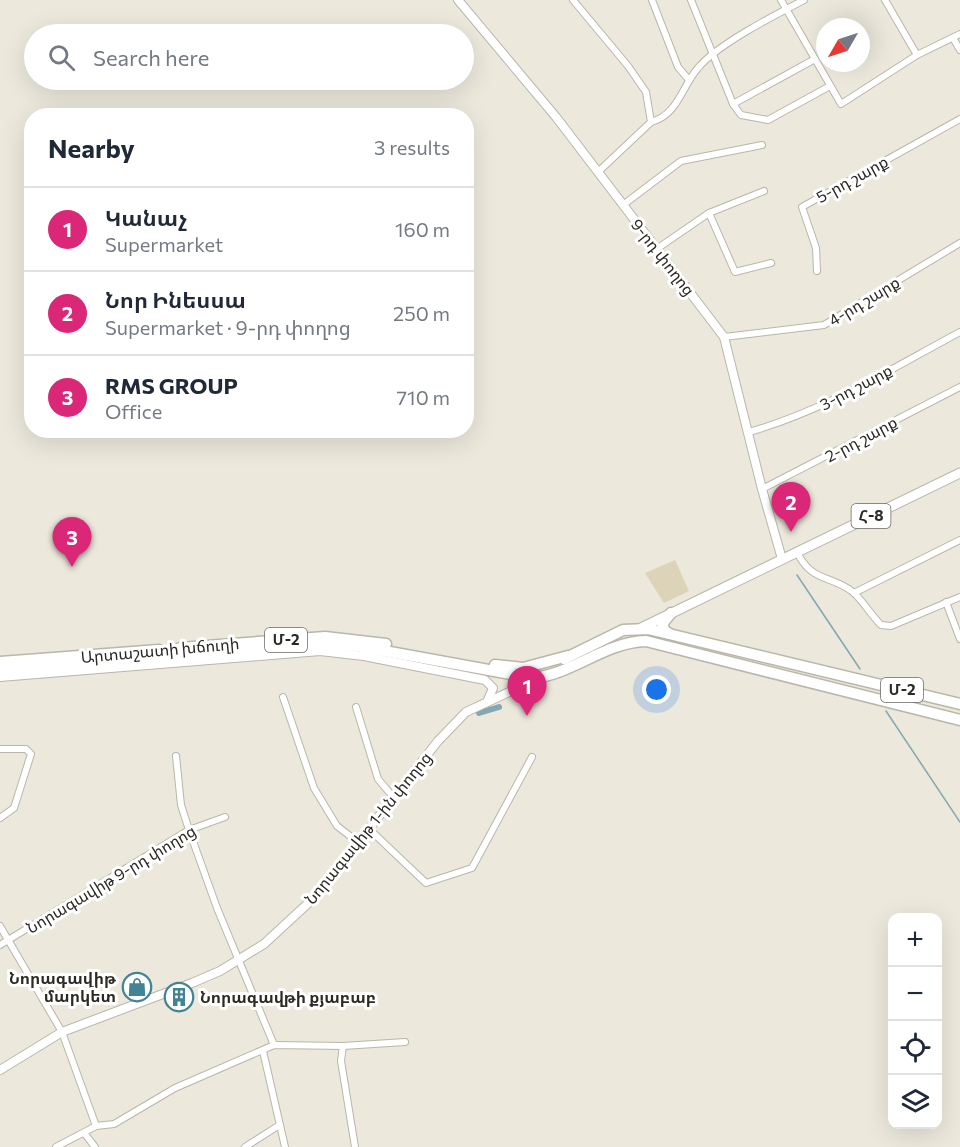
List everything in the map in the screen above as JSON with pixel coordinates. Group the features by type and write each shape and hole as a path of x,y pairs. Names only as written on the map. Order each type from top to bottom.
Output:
{"highway":[{"path":"671,613 663,620 662,626 665,632 674,635"},
{"name":"Մ-2","path":"593,655 641,628"},
{"name":"Մ-2","path":"541,677 548,669 568,656 623,630 641,628 960,704"},
{"name":"Արտաշատի խճուղի","path":"0,662 325,637 364,639 512,668 533,666 568,656"},
{"name":"Մ-2","path":"541,677 593,655 632,643 654,642 960,720"},
{"name":"Արտաշատի խճուղի","path":"0,669 322,645 357,646 519,677 541,677"}],"main road":[{"name":"Հ-8","path":"641,628 960,473"}],"street":[{"name":"9-րդ փողոց","path":"458,0 598,172 724,337 782,559"},
{"path":"573,0 628,66 646,92 651,122"},
{"path":"652,0 678,67 689,80"},
{"path":"691,0 733,104 741,115 768,120 830,86"},
{"path":"781,0 841,104 917,55 960,33"},
{"path":"598,172 651,122 666,115 681,98 689,80 712,55 804,0"},
{"path":"885,0 917,55"},
{"path":"953,38 960,50"},
{"path":"733,104 815,59"},
{"name":"5-րդ շարք","path":"817,271 816,248 802,207 960,119"},
{"path":"623,206 681,161 762,145"},
{"path":"658,249 709,213 764,191"},
{"path":"709,213 735,272 771,263"},
{"name":"4-րդ շարք","path":"724,337 824,325 960,243"},
{"name":"3-րդ շարք","path":"749,432 786,422 815,409 960,333"},
{"name":"2-րդ շարք","path":"762,489 960,387"},
{"path":"854,593 960,540"},
{"path":"797,552 812,573 854,593 881,625 891,626 960,597"},
{"path":"946,602 960,639"},
{"name":"Արտաշատի խճուղի","path":"0,677 320,651 364,656 485,680 493,688 486,702"},
{"name":"Նորագավիթ 1-ին փողոց","path":"0,1070 38,1044 62,1032 192,983 240,960 264,944 296,916 359,843 438,741 466,712 541,677"},
{"path":"283,697 314,788 337,826 359,843"},
{"path":"356,707 378,779 394,798"},
{"path":"0,749 26,749 31,754 14,808 0,818"},
{"path":"176,756 181,805 189,830 217,908 274,1044"},
{"path":"369,829 426,883 472,868 532,757"},
{"name":"Նորագավիթ 9-րդ փողոց","path":"0,945 189,830 225,817"},
{"path":"0,926 62,1032 96,1126"},
{"path":"56,1147 85,1134 96,1126 114,1124 175,1088 263,1051 274,1044 343,1046 405,1042"},
{"path":"343,1046 341,1061 355,1147"},
{"path":"263,1051 278,1126 285,1147"},
{"path":"245,1147 278,1126"},
{"path":"85,1134 95,1147"}],"shaded area":[{"path":"675,560 689,591 664,603 645,573"}],"waterway":[{"path":"797,575 860,669"},
{"path":"479,713 499,707"},
{"path":"886,711 960,822"}],"place":[{"name":"Նոր Ինեսսա","path":"791,532"},
{"name":"RMS GROUP","path":"72,567"},
{"name":"Կանաչ","path":"527,716"},
{"name":"Նորագավիթ մարկետ","path":"137,987"},
{"name":"Նորագավթի քյաբաբ","path":"179,997"}]}
